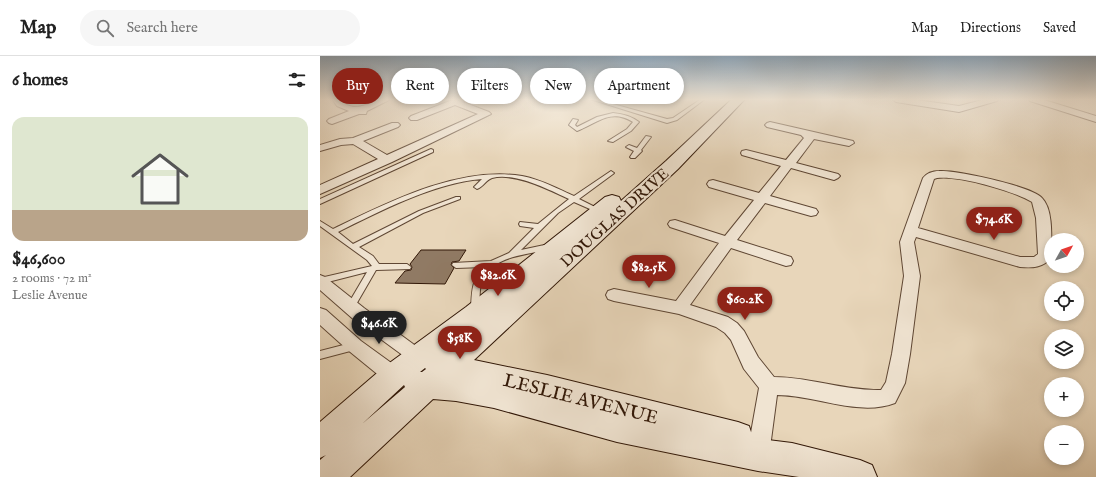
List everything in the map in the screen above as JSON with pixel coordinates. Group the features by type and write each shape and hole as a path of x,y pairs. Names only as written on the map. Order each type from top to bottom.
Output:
{"street":[{"path":"332,121 338,119"},
{"path":"320,190 476,119"},
{"name":"DOUGLAS DRIVE","path":"326,477 437,377 477,325 560,245 607,215 712,119"},
{"name":"DOUGLAS DRIVE","path":"320,442 394,376 418,357 477,325 607,215 677,160 718,119"},
{"path":"320,148 340,142 355,141 395,125"},
{"path":"770,125 850,143"},
{"path":"680,308 686,297 728,241 808,139 809,136 807,134"},
{"path":"355,141 388,160"},
{"path":"746,153 834,176"},
{"path":"769,386 799,387 866,399 881,400 888,397 895,383 901,354 912,276 906,245 929,178 936,174 951,174 1015,190 1035,198 1041,206 1045,254 1038,262 1020,262 912,231"},
{"path":"713,184 811,212"},
{"path":"675,224 786,261"},
{"name":"LESLIE AVENUE","path":"320,281 418,357 437,377 463,389 494,394 605,424 758,449"},
{"path":"614,295 680,308 715,319 731,328 738,336 752,363 769,386 758,449"},
{"name":"LESLIE AVENUE","path":"322,321 394,376 437,377 487,375 547,388 792,459 860,477"},
{"path":"477,325 479,355 487,375"}],"lane":[{"path":"575,120 572,124 577,129 598,119"},
{"path":"611,141 629,130 636,122 629,119"},
{"path":"658,119 666,121 674,119"},
{"path":"632,157 639,151 648,136"},
{"path":"629,147 639,151"},
{"path":"320,202 431,152"},
{"path":"512,254 518,246 556,212 611,173"},
{"path":"333,232 424,190 457,181 504,176 522,178 538,183 607,215"},
{"path":"477,188 488,177"},
{"path":"353,247 421,212 458,198"},
{"path":"320,223 370,258 375,268"},
{"path":"523,224 540,227"},
{"path":"477,325 476,285 483,273 493,264 512,254 560,245"},
{"path":"456,265 493,264"},
{"path":"351,306 375,268"},
{"path":"320,281 375,268 407,268"},
{"path":"320,355 355,346"}],"building":[{"path":"421,250 466,250 459,261 452,262 451,265 454,268 445,284 395,283 405,271 411,270 412,267 410,264"}]}
